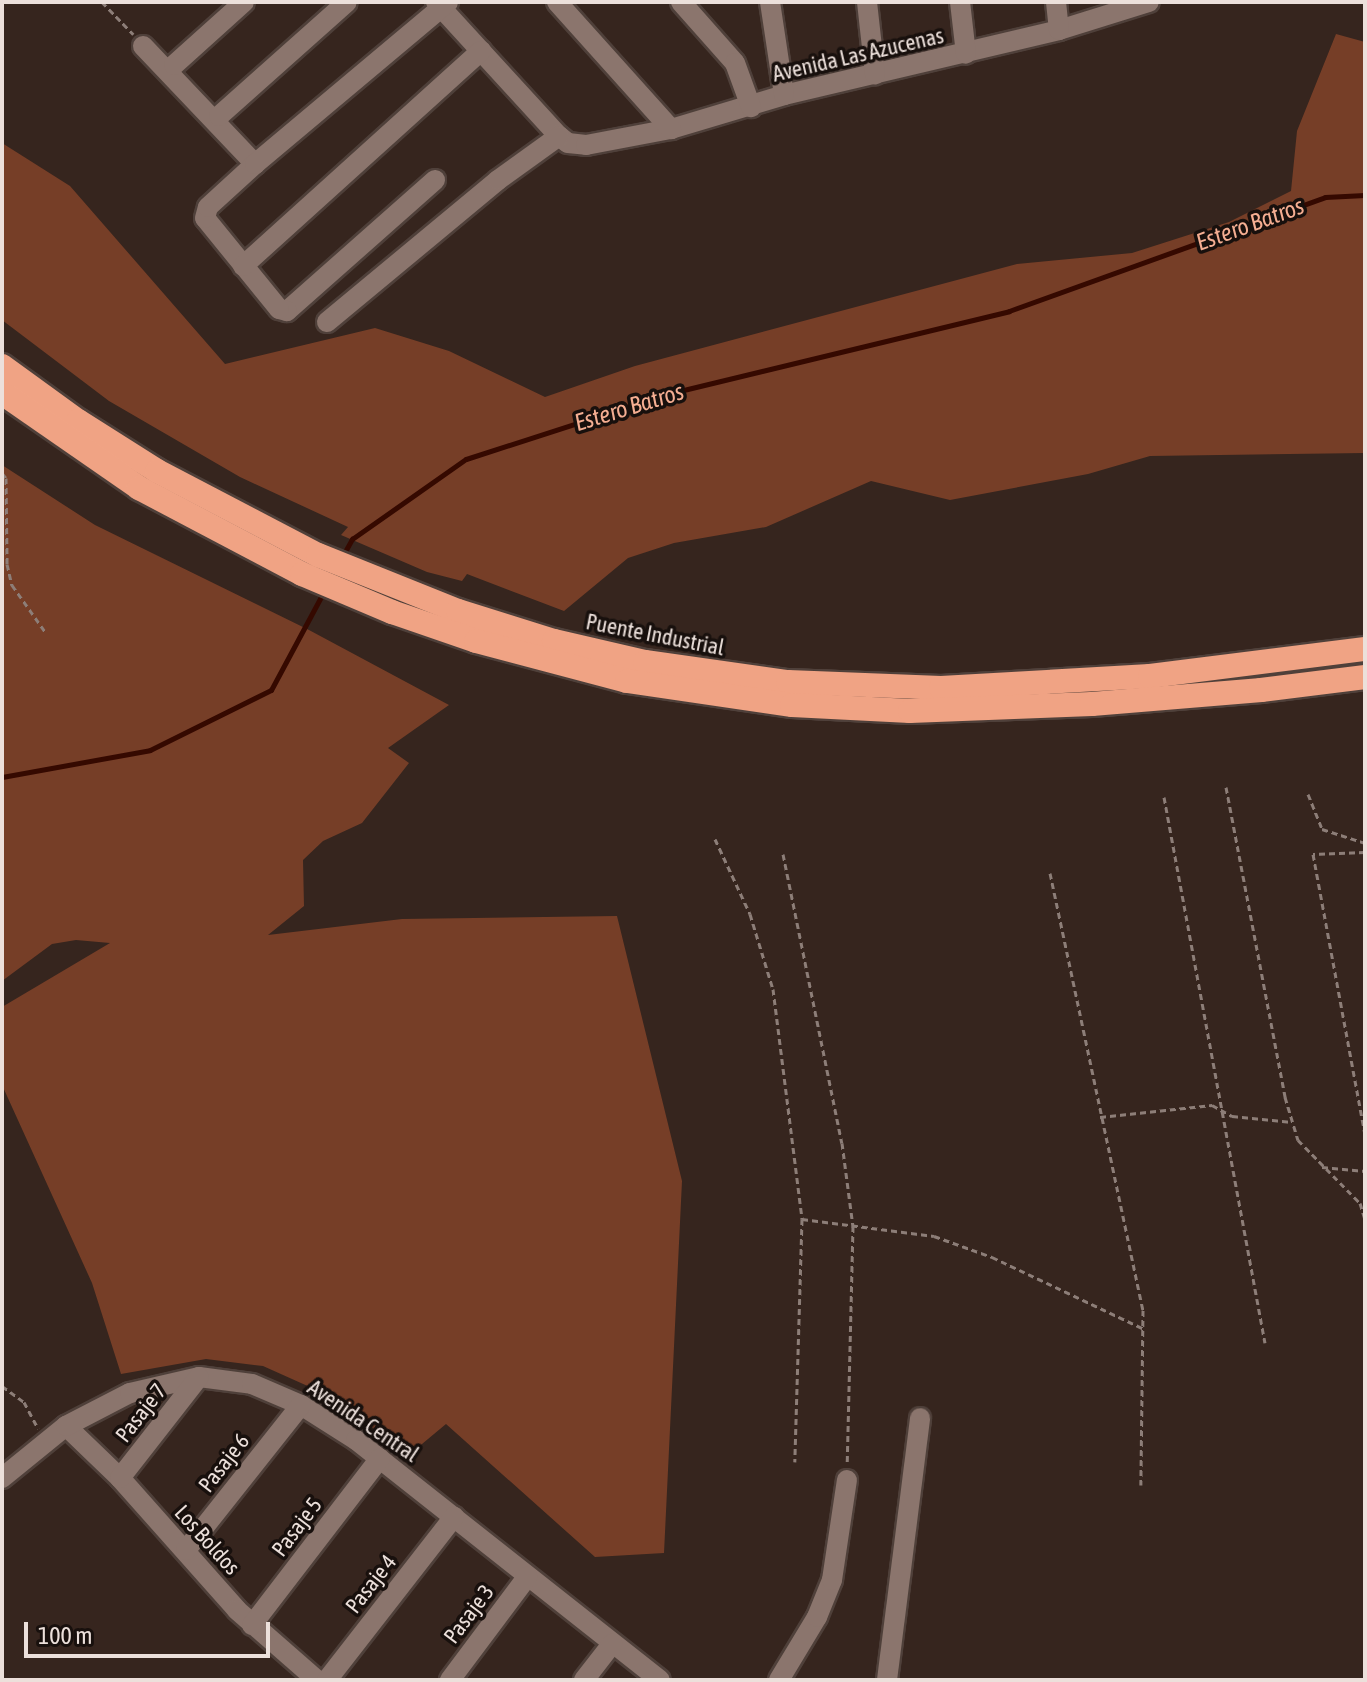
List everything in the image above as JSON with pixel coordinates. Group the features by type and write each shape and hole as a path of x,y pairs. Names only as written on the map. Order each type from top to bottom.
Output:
{"highway":[{"name":"Puente Industrial","path":"2,366 78,421 157,471 273,533 364,576 458,611 554,641 645,662 732,687 850,709 1031,708 1261,690 1365,677"},
{"name":"Puente Industrial","path":"2,393 139,488 252,550 351,596 434,627 534,658 627,681 732,687 1013,686 1150,676 1365,649"}],"street":[{"path":"174,65 244,2"},
{"path":"219,116 347,2"},
{"path":"557,2 671,129"},
{"path":"681,2 735,63 751,107"},
{"path":"770,2 784,95"},
{"path":"867,2 875,75"},
{"path":"960,2 966,54"},
{"path":"1056,2 1059,30"},
{"name":"Avenida Las Azucenas","path":"568,140 671,129 784,95 1059,30 1149,2"},
{"path":"327,322 498,180 568,140 481,51 442,4 255,164 205,213 206,222 279,309 290,310 435,180"},
{"path":"143,46 255,164"},
{"path":"243,266 481,51"},
{"name":"Avenida Central","path":"2,1478 66,1426 130,1393 199,1377 252,1384 301,1405 380,1458 660,1680"},
{"name":"Pasaje 7","path":"120,1478 199,1377"},
{"name":"Pasaje 6","path":"186,1550 301,1405"},
{"path":"887,1680 920,1418"},
{"name":"Los Boldos","path":"66,1426 120,1478 252,1625 317,1680"},
{"name":"Pasaje 5","path":"252,1625 380,1458"},
{"path":"779,1680 792,1652 817,1617 832,1580 847,1480"},
{"name":"Pasaje 4","path":"327,1680 454,1517"},
{"name":"Pasaje 3","path":"450,1680 527,1577"},
{"path":"584,1680 612,1644"}],"path":[{"path":"102,2 143,46"},
{"path":"2,473 6,478 7,564 12,585 46,633"},
{"path":"1226,787 1292,1122 1298,1140 1360,1203 1365,1219"},
{"path":"1308,794 1322,829 1365,843"},
{"path":"1164,797 1265,1343"},
{"path":"715,839 750,914 773,989 802,1219 795,1462"},
{"path":"1365,852 1313,854 1365,1134"},
{"path":"783,854 839,1128 853,1226 847,1480"},
{"path":"1050,873 1143,1310 1141,1485"},
{"path":"1100,1117 1212,1105 1232,1116 1292,1122"},
{"path":"1322,1167 1365,1171"},
{"path":"802,1219 934,1236 992,1257 1144,1329"},
{"path":"2,1386 24,1402 45,1442"}],"shaded area":[{"path":"1336,34 1365,42 1365,453 1150,456 1088,474 950,500 871,481 766,527 674,543 628,558 564,611 467,574 462,581 427,572 341,535 348,527 240,477 109,401 2,320 2,143 70,186 225,364 375,328 449,351 545,397 635,366 1017,264 1132,253 1229,222 1291,191 1297,131"},
{"path":"2,465 95,525 309,630 449,705 388,748 409,763 362,823 323,841 303,860 304,906 268,935 402,919 617,916 682,1181 664,1553 595,1557 446,1424 410,1454 321,1392 263,1366 206,1359 121,1374 92,1283 2,1085 2,1007 110,943 76,940 52,944 2,981"}],"waterway":[{"name":"Estero Batros","path":"342,557 352,539 466,459 667,394 1009,311 1325,197 1365,195"},
{"name":"Estero Batros","path":"2,777 150,750 271,690 324,591"}]}
